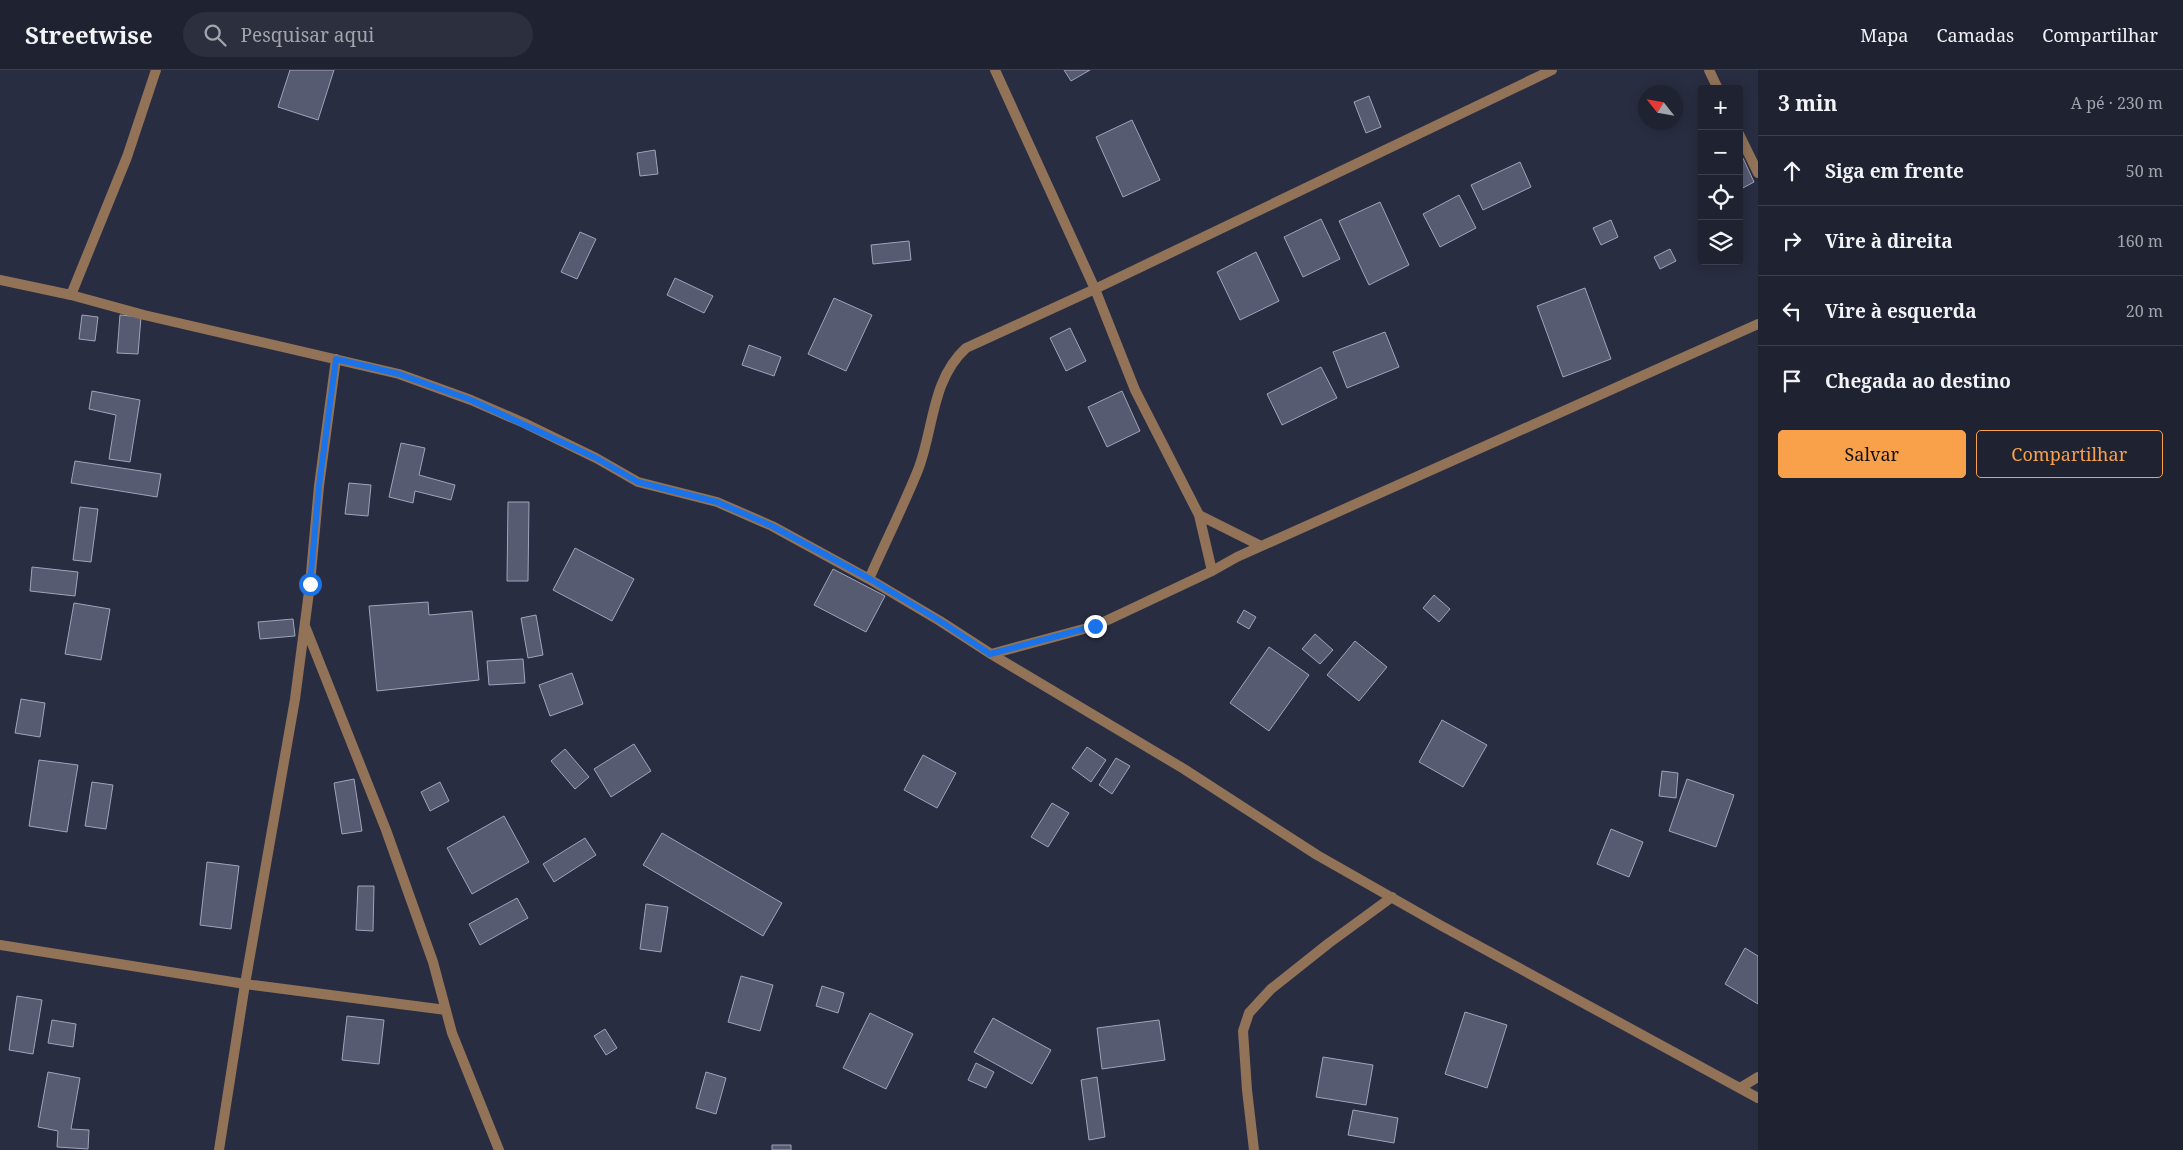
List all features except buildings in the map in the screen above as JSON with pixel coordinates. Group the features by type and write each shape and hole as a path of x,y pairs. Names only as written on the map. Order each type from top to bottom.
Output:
{"street":[{"path":"71,295 127,157 156,70"},
{"path":"995,70 1095,289 1136,390 1199,515 1212,571"},
{"path":"870,579 919,468 942,380 956,358 966,348 1095,289 1552,70"},
{"path":"1708,70 1716,85"},
{"path":"1743,142 1758,173"},
{"path":"0,280 71,295 144,315 399,374 471,400 596,458 638,482 717,502 772,526 870,579 940,621 990,654 1184,769 1317,855 1758,1098"},
{"path":"990,654 1095,626 1261,546 1758,324"},
{"path":"219,1150 245,984 295,699 319,486 336,359"},
{"path":"1199,515 1261,546"},
{"path":"304,625 386,830 433,962 452,1033 499,1150"},
{"path":"1254,1150 1247,1090 1244,1031 1249,1013 1272,989 1329,943 1392,898"},
{"path":"0,945 245,984 446,1010"},
{"path":"1740,1088 1758,1077"}],"route":[{"path":"310,584 319,486 336,359 399,374 471,400 596,458 638,482 717,502 772,526 870,579 990,654 1095,626"}]}
